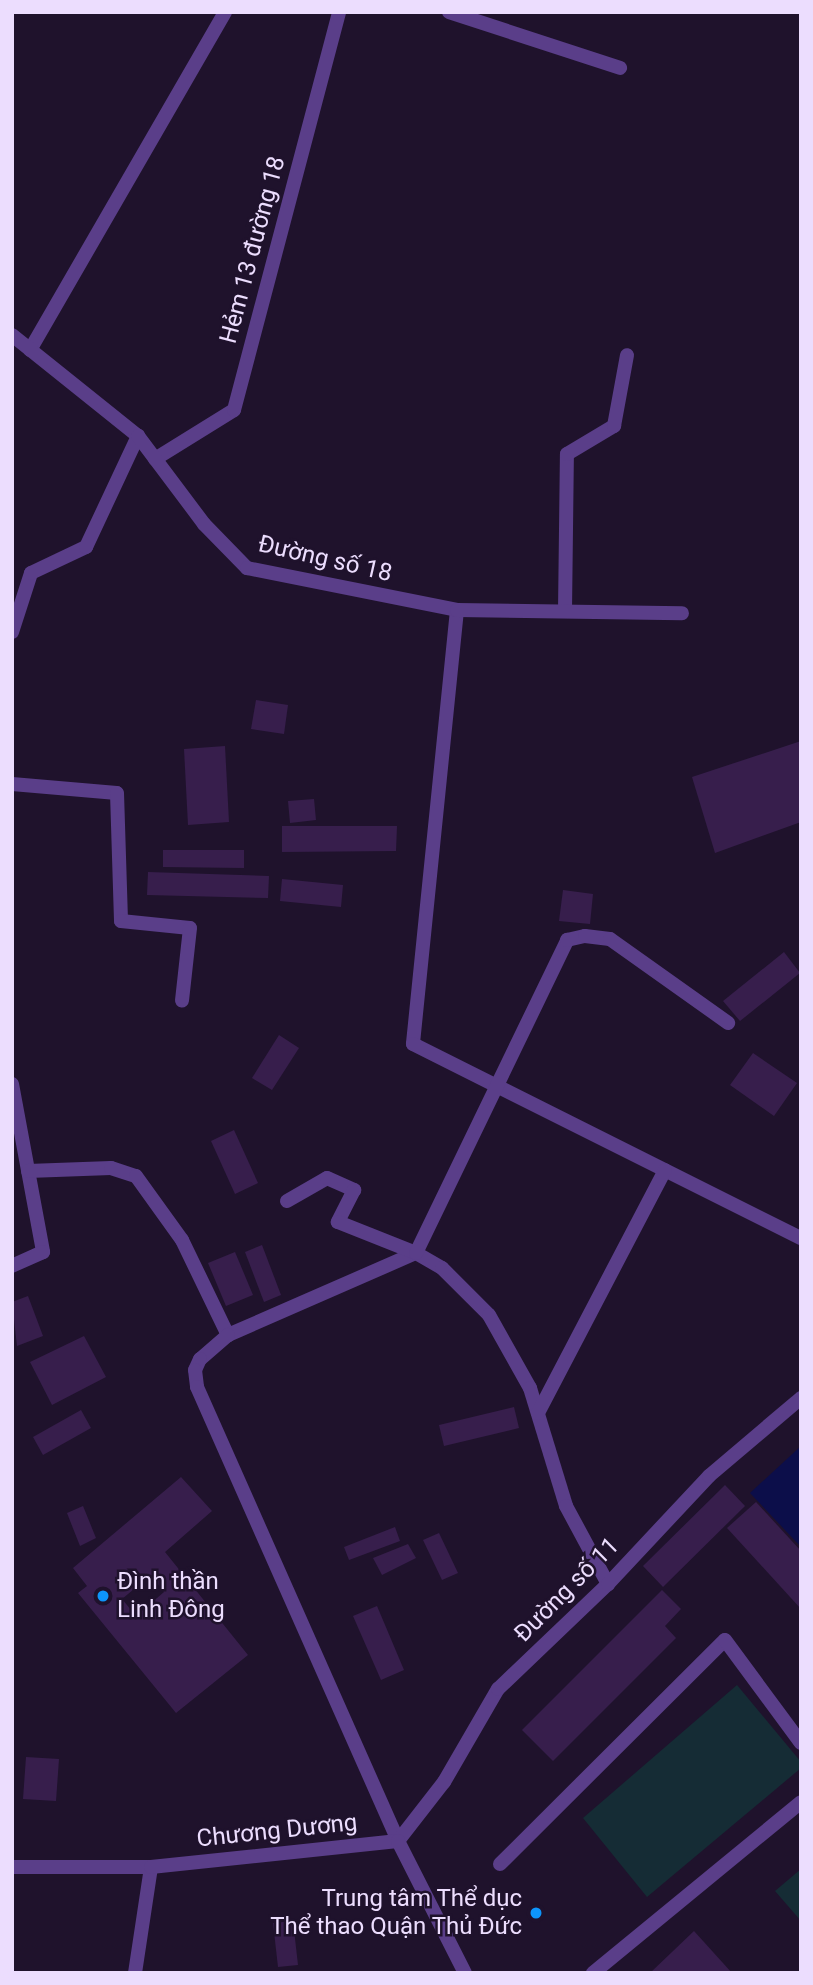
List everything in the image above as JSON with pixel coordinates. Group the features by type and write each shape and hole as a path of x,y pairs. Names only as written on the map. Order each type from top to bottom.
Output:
{"street":[{"path":"30,350 225,12"},
{"name":"Hẻm 13 đường 18","path":"155,459 234,410 339,12"},
{"path":"449,12 620,68"},
{"name":"Đường số 18","path":"12,335 138,436 204,524 247,568 457,610 682,613"},
{"path":"565,611 567,454 614,426 627,355"},
{"path":"12,632 31,573 86,547 138,436"},
{"path":"457,610 413,1044 494,1087 801,1238"},
{"path":"12,784 117,793 121,921 190,928 182,1001"},
{"path":"465,1973 398,1841 197,1387 195,1370 200,1359 228,1335 416,1253 567,940 585,936 610,939 728,1023"},
{"path":"12,1084 43,1252 12,1265"},
{"path":"28,1171 111,1168 136,1176 182,1240 228,1335"},
{"path":"538,1413 665,1170"},
{"path":"286,1200 327,1178 354,1190 338,1222 416,1253 442,1268 489,1315 530,1388 566,1506 608,1584"},
{"name":"Đường số 11","path":"398,1841 444,1782 498,1689 608,1584 709,1476 801,1398"},
{"path":"500,1864 725,1640 801,1743"},
{"path":"593,1973 801,1802"},
{"name":"Chương Dương","path":"12,1867 150,1867 398,1841"},
{"path":"135,1973 150,1867"}],"shaded area":[{"path":"801,1446 801,1547 750,1493"},
{"path":"737,1685 801,1762 801,1768 647,1897 583,1818"},
{"path":"801,1869 801,1921 775,1891"}],"building":[{"path":"256,700 288,705 284,734 251,729"},
{"path":"801,741 801,822 715,853 692,777"},
{"path":"225,746 229,822 188,825 184,749"},
{"path":"314,799 316,820 290,823 288,801"},
{"path":"282,826 397,826 396,851 282,852"},
{"path":"163,850 244,850 244,868 163,867"},
{"path":"148,872 269,876 268,898 147,895"},
{"path":"282,879 343,885 341,907 280,901"},
{"path":"563,890 593,894 590,924 559,921"},
{"path":"784,952 800,973 740,1021 723,1001"},
{"path":"279,1035 299,1048 272,1090 252,1078"},
{"path":"753,1053 797,1083 774,1116 730,1085"},
{"path":"234,1130 258,1183 235,1194 211,1141"},
{"path":"262,1245 281,1295 264,1302 245,1252"},
{"path":"235,1252 253,1295 226,1306 208,1263"},
{"path":"28,1296 43,1336 17,1346 12,1302"},
{"path":"84,1336 106,1377 52,1405 30,1362"},
{"path":"514,1407 519,1428 444,1446 439,1425"},
{"path":"81,1410 91,1428 43,1455 33,1437"},
{"name":"Đình thần Linh Đông","path":"181,1477 212,1511 165,1552 248,1655 176,1713 78,1593 87,1586 73,1568","holes":["151,1575 164,1592 136,1616 122,1599"]},
{"path":"725,1485 745,1506 663,1587 643,1566"},
{"path":"756,1502 801,1551 801,1609 727,1528"},
{"path":"83,1506 96,1538 80,1546 67,1513"},
{"path":"395,1527 400,1541 349,1560 344,1547"},
{"path":"439,1533 458,1573 442,1580 423,1540"},
{"path":"408,1544 416,1558 382,1575 373,1558"},
{"path":"662,1590 681,1609 665,1626 676,1638 553,1761 522,1730"},
{"path":"377,1606 404,1670 381,1680 353,1616"},
{"path":"26,1757 59,1759 56,1801 23,1799"},
{"path":"293,1921 298,1965 278,1967 273,1923"},
{"path":"694,1931 732,1973 650,1973"}],"place":[{"name":"Đình thần Linh Đông","path":"103,1596"},
{"name":"Trung tâm Thể dục Thể thao Quận Thủ Đức","path":"536,1913"}]}
